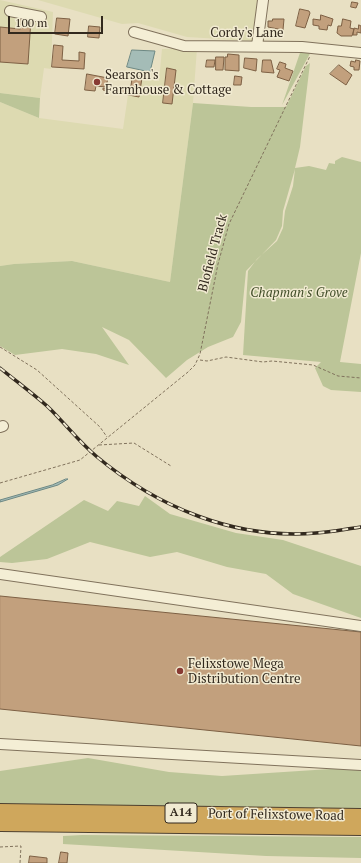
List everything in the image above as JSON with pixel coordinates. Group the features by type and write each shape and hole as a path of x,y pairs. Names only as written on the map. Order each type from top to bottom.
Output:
{"highway":[{"name":"Port of Felixstowe Road","path":"0,811 361,816"},
{"name":"Port of Felixstowe Road","path":"0,824 361,828"}],"street":[{"path":"257,46 265,2"},
{"path":"10,10 41,17"},
{"name":"Cordy's Lane","path":"134,32 184,46 313,48 361,54"},
{"path":"0,574 361,626"},
{"path":"0,744 361,765"}],"path":[{"name":"Blofield Track","path":"0,483 80,460 188,372 198,359 218,264 229,224 283,114 313,48"},
{"path":"0,347 37,370 100,427 107,437"},
{"path":"198,359 208,361 226,357 263,362 272,360 313,365 338,376 361,378"},
{"path":"98,445 134,443 171,466"},
{"path":"0,847 20,846 20,863"}],"shaded area":[{"path":"0,0 53,12 51,69 44,68 40,98 0,93"},
{"path":"38,0 257,0 254,41 187,37 138,23 122,24"},
{"path":"197,48 193,103 170,282 72,261 0,266 0,102 39,118 123,129 128,95 142,78 159,81 162,49"}],"green space":[{"path":"302,47 313,48 282,105"},
{"name":"Chapman's Grove","path":"310,63 300,147 295,168 309,166 326,170 329,163 335,164 335,161 342,157 361,162 361,253 340,362 361,364 361,392 331,390 323,386 315,368 321,362 243,355 248,271 255,262 246,271 241,322 233,337 208,347 187,360 166,378 129,340 102,327 129,365 96,354 62,349 15,355 0,346 0,266 72,261 170,282 193,103 251,107 286,107 306,66","holes":["295,169 293,186 285,211 283,228 277,241 262,255 276,240 282,226 283,211"]},
{"path":"0,93 40,98 39,118 0,102"},
{"path":"145,496 170,514 236,533 283,540 361,566 361,618 293,594 266,574 227,567 177,552 150,557 90,542 47,559 12,563 0,562 0,557 84,500 108,511 117,501 139,506"},
{"path":"88,758 169,772 222,776 361,767 361,810 0,804 0,771"},
{"path":"63,836 361,837 361,858 266,856 63,844"}],"water":[{"path":"132,50 155,51 150,72 127,67"},
{"path":"68,479 58,485 0,502 0,500 52,485"}],"building":[{"path":"352,2 358,3 356,8 351,7"},
{"path":"300,9 309,11 310,13 305,28 296,26"},
{"path":"321,15 333,19 331,26 328,25 327,30 319,29 319,26 313,25 313,19 320,20"},
{"path":"57,18 70,19 68,36 55,34"},
{"path":"20,19 31,19 28,64 0,62 0,27 20,29"},
{"path":"273,19 284,19 283,30 268,27 268,21 272,21"},
{"path":"343,19 351,21 350,28 354,29 352,36 341,36 337,33 338,26 341,26"},
{"path":"359,25 361,26 361,33 357,32 357,35 353,35 354,28 358,29"},
{"path":"89,26 100,27 99,38 88,37"},
{"path":"54,45 63,46 62,60 79,61 79,52 85,53 84,69 52,67"},
{"path":"228,54 239,55 239,71 225,70 225,57 227,57"},
{"path":"216,57 224,57 223,70 216,70"},
{"path":"245,58 257,59 256,71 244,68"},
{"path":"207,60 215,60 214,67 206,67"},
{"path":"263,60 271,60 274,73 262,72"},
{"path":"356,60 360,61 359,70 354,70 354,67 350,66 351,61 355,62"},
{"path":"280,62 286,64 285,68 293,71 289,81 277,77 280,70 277,69"},
{"path":"339,65 352,75 346,85 330,74"},
{"path":"167,68 176,70 172,104 163,103"},
{"name":"Searson's Farmhouse & Cottage","path":"87,74 108,78 106,87 96,86 95,91 85,90"},
{"path":"133,74 142,78 139,97 103,90 103,88 114,90 115,87 130,90"},
{"path":"235,76 242,77 241,85 234,85"},
{"name":"Felixstowe Mega Distribution Centre","path":"0,596 361,632 361,746 0,709"},
{"path":"61,852 68,853 67,863 59,863"},
{"path":"30,856 47,858 47,863 29,863"}],"railway":[{"path":"0,368 47,406 96,456 145,491 171,505 198,516 227,525 256,531 286,534 316,533 361,527"}],"place":[{"name":"Searson's Farmhouse & Cottage","path":"97,82"},
{"name":"Felixstowe Mega Distribution Centre","path":"180,671"}]}
